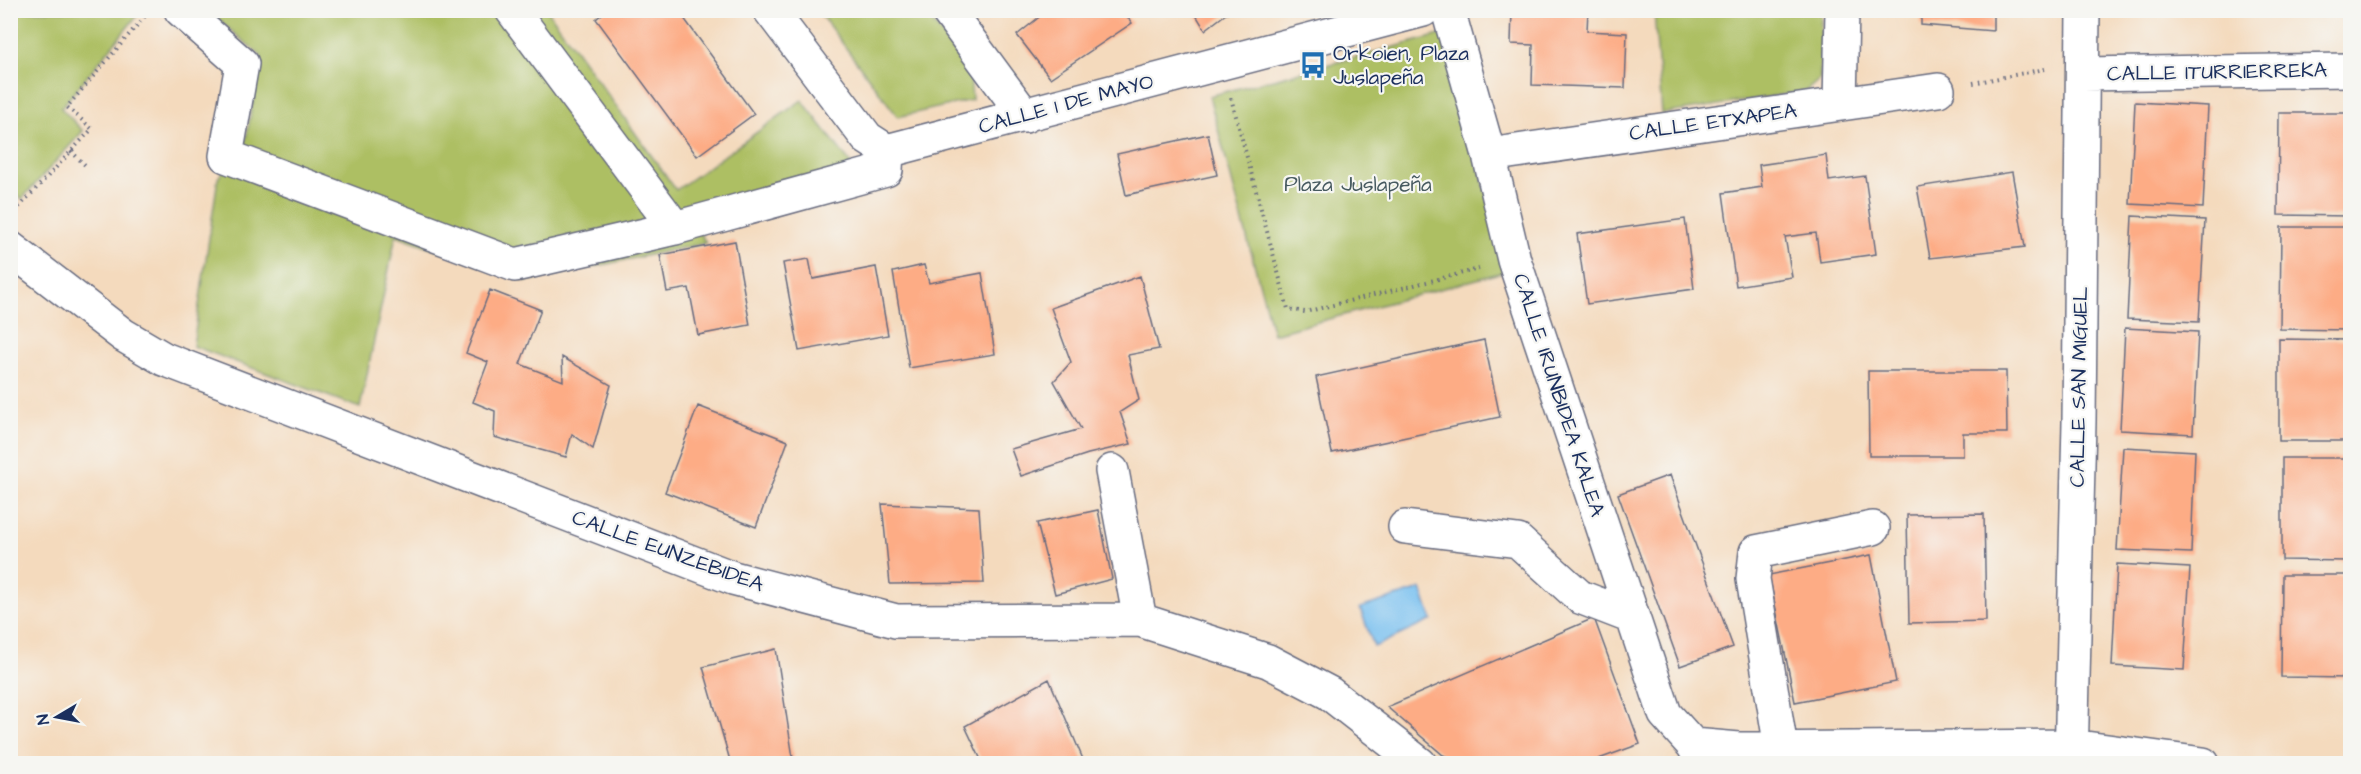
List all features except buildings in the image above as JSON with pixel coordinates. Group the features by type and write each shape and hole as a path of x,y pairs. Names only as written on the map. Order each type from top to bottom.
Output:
{"street":[{"path":"181,10 242,64 226,156 515,265 675,228 886,170 887,151 867,138 770,10"},
{"path":"512,10 675,228"},
{"path":"947,10 1025,116"},
{"name":"CALLE 1 DE MAYO","path":"887,151 1423,10"},
{"name":"CALLE IRUNBIDEA KALEA","path":"1448,10 1489,156 1514,260 1632,617 1665,714 1698,754"},
{"path":"1840,103 1842,10"},
{"name":"CALLE SAN MIGUEL","path":"2071,755 2079,422 2067,71 2083,10"},
{"name":"CALLE ITURRIERREKA","path":"2067,71 2350,70"},
{"name":"CALLE ETXAPEA","path":"1489,156 1938,90"},
{"name":"CALLE EUNZEBIDEA","path":"10,248 123,335 164,359 733,578 896,621 1140,620 1268,661 1329,693 1420,764"},
{"path":"1112,471 1140,620"},
{"path":"1406,527 1518,541 1580,597 1632,617"},
{"path":"1781,748 1753,579 1756,552 1873,528"},
{"path":"1698,754 1739,749 1781,748 2071,755 2203,764"}],"path":[{"path":"10,201 18,208 92,129 67,107 150,10"},
{"path":"1938,90 2067,71"},
{"path":"1229,91 1288,309 1305,312 1514,260"},
{"path":"71,151 88,168"}],"green space":[{"path":"10,11 141,11 61,108 83,131 22,199 11,189"},
{"path":"208,11 548,11 676,190 802,100 861,177 690,216 706,243 526,281 396,235 360,408 193,346 218,178 246,139 261,56"},
{"path":"818,11 924,11 970,70 972,100 898,117"},
{"path":"1654,11 1821,11 1820,79 1806,91 1662,114"},
{"name":"Plaza Juslapeña","path":"1444,34 1507,271 1273,334 1209,96"}],"water":[{"path":"1421,589 1432,620 1374,647 1360,608"}],"place":[{"name":"Orkoien, Plaza Juslapeña","path":"1313,65"}]}
